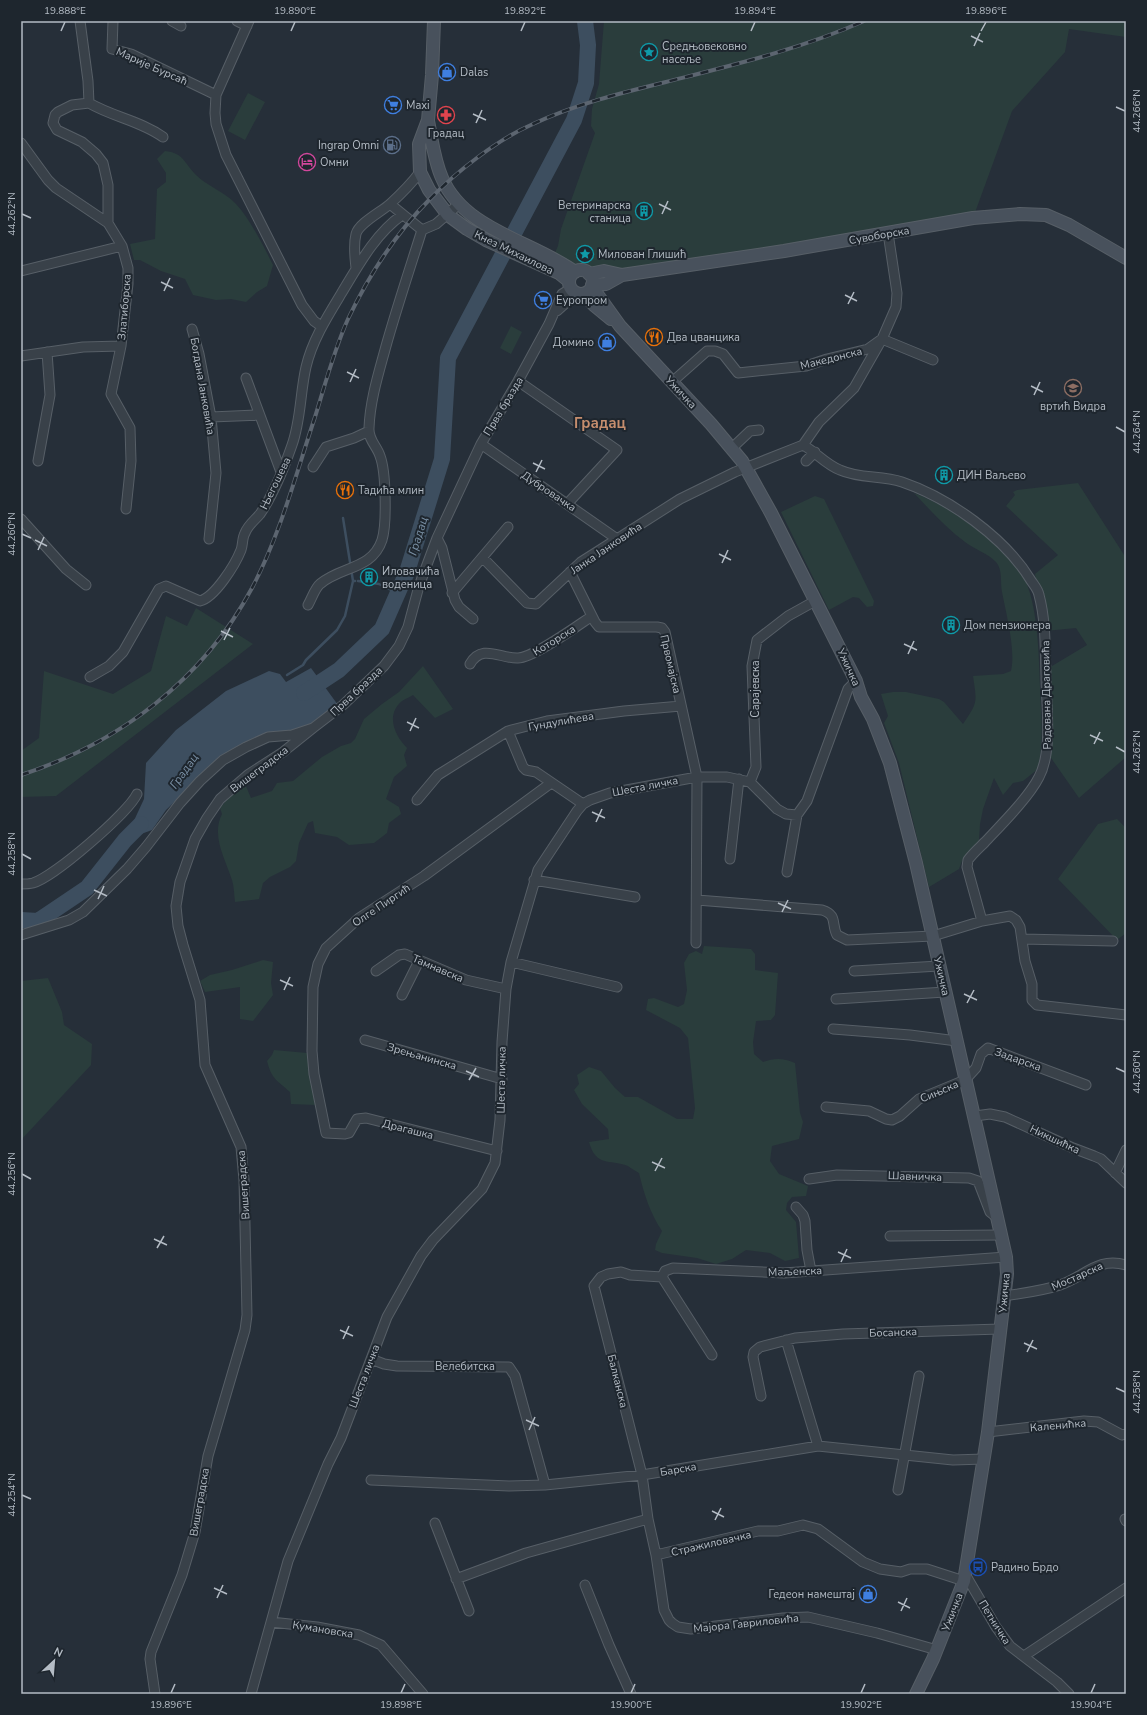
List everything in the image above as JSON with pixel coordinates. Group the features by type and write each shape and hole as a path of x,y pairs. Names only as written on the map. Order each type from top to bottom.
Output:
{"main road":[{"name":"Кнез Михаилова","path":"434,21 432,75 428,120 419,144 420,172 429,190 448,215 466,229 486,240 581,284"},
{"name":"Кнез Михаилова","path":"428,120 435,158 442,179 459,204 469,214 490,227 553,257 581,284"},
{"name":"Сувоборска","path":"581,284 604,271 622,276 784,251 997,215 1046,215 1070,225 1126,258"},
{"name":"Ужичка","path":"581,284 594,305 620,326 732,448 747,468 856,681 861,697 873,719 890,763 933,936 1006,1257 1007,1274 988,1432 964,1577 937,1650 916,1694"}],"street":[{"path":"80,21 88,81 89,103"},
{"name":"Марије Бурсаћ","path":"113,21 112,49 131,54 216,95"},
{"path":"172,21 181,26"},
{"path":"237,21 248,24 216,95 216,124 226,155 302,305 314,321 322,326"},
{"path":"108,223 108,185 106,171 101,160 82,142 57,130 53,123 54,118 58,112 72,105 89,103 109,114 153,129 163,137"},
{"name":"Златиборска","path":"21,143 48,180 56,188 108,223 122,246 128,268 128,284 121,346 111,394 130,428 131,462 126,509"},
{"path":"356,268 354,252 356,234 360,227 390,204 411,184 420,172"},
{"path":"390,204 422,230"},
{"path":"308,605 318,585 369,560 377,551 382,539 385,486 380,455 370,439 369,431 370,412 381,364 422,230 436,224 459,204"},
{"name":"Његошева","path":"90,677 109,666 123,652 159,589 166,586 200,601 206,600 218,587 230,570 241,550 244,532 259,514 281,472 292,445 299,421 306,367 322,326 356,268 391,223 402,215"},
{"path":"802,445 819,422 854,388 882,339 897,301 888,233"},
{"path":"21,271 122,246"},
{"name":"Прва бразда","path":"21,935 69,920 83,912 127,869 180,803 200,781 223,760 268,737 292,735 313,728 344,705 384,666 399,646 408,627 419,586 437,538 480,444 518,381 554,315 562,294 581,284"},
{"name":"Богдана Јанковића","path":"192,329 199,354 210,416 216,473 209,539"},
{"path":"882,339 933,360"},
{"name":"Македонска","path":"672,382 707,351 715,351 723,354 738,373 747,373 806,366 868,349 882,339"},
{"path":"21,356 83,347 121,346"},
{"path":"38,461 50,395 47,352"},
{"path":"246,378 281,472"},
{"path":"518,381 617,450 568,503"},
{"path":"210,416 259,416"},
{"path":"732,448 750,431 759,430"},
{"path":"313,467 326,447 354,438 369,431"},
{"name":"Дубровачка","path":"480,444 568,503 617,539"},
{"name":"Радована Драговића","path":"802,445 815,452 826,463 839,470 859,476 887,478 922,489 964,514 1002,545 1022,566 1039,593 1045,631 1047,756 1039,779 1028,794 968,860 967,867 982,921"},
{"name":"Јанка Јанковића","path":"483,558 527,603 531,605 536,604 581,562 680,499 735,472 802,445"},
{"path":"806,461 815,452"},
{"path":"21,520 66,569 86,585"},
{"path":"452,593 508,527"},
{"path":"437,538 442,548 452,593 459,606 473,618"},
{"name":"Првомајска","path":"570,572 592,616 600,627 662,628 665,632 697,776 696,943"},
{"name":"Сарајевска","path":"750,782 756,767 752,666 757,640 788,616 815,601"},
{"name":"Которска","path":"470,664 473,658 486,653 517,658 528,656 592,616"},
{"path":"787,872 797,815 807,801 848,689 856,681"},
{"name":"Гундулићева","path":"417,800 438,775 508,731 547,721 624,711 681,706"},
{"name":"Вишеградска","path":"156,1694 151,1665 151,1652 182,1574 195,1532 208,1456 245,1330 248,1315 244,1180 241,1147 205,1065 200,1000 178,926 176,906 178,892 195,839 220,799 249,774 283,752 313,728"},
{"path":"508,731 520,764 526,770 536,772 583,804"},
{"name":"Шеста личка","path":"251,1694 288,1561 328,1464 341,1438 387,1317 420,1256 433,1240 482,1189 493,1168 497,1151 500,1120 502,1042 506,989 511,962 534,880 543,860 583,804 590,800 610,793 697,776 727,777 750,782"},
{"path":"730,858 739,779"},
{"name":"Олге Пиргић","path":"326,1132 314,1074 312,1051 313,987 318,964 326,948 359,918 424,876 551,782"},
{"path":"750,782 776,809 786,814 797,815"},
{"path":"21,884 34,883 63,866 110,825 134,800 137,794"},
{"path":"534,880 634,897"},
{"path":"697,900 822,910 833,918 837,935 847,940 933,936 982,921 1010,916 1014,918 1020,927 1025,961 1032,984 1032,1000 1037,1005 1126,1015"},
{"path":"1022,939 1113,941"},
{"name":"Тамнавска","path":"376,971 402,954 405,954 466,980 506,989"},
{"path":"402,995 419,961"},
{"path":"511,962 617,987"},
{"path":"854,971 939,966"},
{"path":"836,999 945,992"},
{"path":"833,1029 910,1035 957,1041"},
{"name":"Зрењанинска","path":"365,1040 502,1079"},
{"name":"Задарска","path":"965,1080 976,1068 981,1054 988,1048 1086,1085"},
{"name":"Сињска","path":"826,1107 869,1111 886,1119 892,1120 900,1116 919,1099 965,1080"},
{"name":"Никшићка","path":"974,1116 990,1114 1005,1117 1024,1125 1073,1148 1101,1159 1126,1183"},
{"name":"Драгашка","path":"326,1132 349,1133 357,1119 366,1118 497,1151"},
{"path":"1115,1173 1126,1150"},
{"name":"Шавничка","path":"809,1179 837,1174 969,1178 978,1181 990,1212 997,1216"},
{"path":"796,1208 803,1215 805,1221 807,1250 811,1271"},
{"path":"890,1236 1001,1235"},
{"name":"Маљенска","path":"662,1277 665,1271 673,1268 784,1273 1006,1257"},
{"name":"Мостарска","path":"1005,1296 1049,1288 1062,1284 1103,1263 1116,1262 1126,1265"},
{"name":"Балканска","path":"648,1519 642,1475 594,1286 601,1277 608,1274 621,1272 630,1275 662,1277"},
{"path":"662,1277 712,1355"},
{"name":"Босанска","path":"761,1396 753,1357 754,1352 760,1347 786,1340 843,1334 1000,1329"},
{"path":"786,1340 818,1446"},
{"name":"Велебитска","path":"370,1359 384,1364 397,1366 509,1367 515,1376 546,1485"},
{"path":"898,1490 906,1455 919,1376"},
{"name":"Каленићка","path":"988,1432 1084,1420 1098,1422 1122,1435 1126,1434"},
{"name":"Барска","path":"371,1480 509,1486 546,1485 642,1475 818,1446 953,1460 984,1459"},
{"path":"456,1578 526,1553 648,1519"},
{"name":"Стражиловачка","path":"648,1519 656,1555 758,1531 778,1531 802,1525 818,1529 863,1562 880,1569 901,1572 910,1569 927,1569 964,1577"},
{"path":"435,1523 469,1611"},
{"name":"Мајора Гавриловића","path":"656,1555 664,1610 668,1620 678,1627 691,1629 783,1618 808,1618 877,1633 937,1650"},
{"name":"Петничка","path":"964,1577 1010,1646 1057,1682 1069,1694"},
{"path":"585,1585 609,1645 632,1694"},
{"path":"1024,1656 1126,1588"},
{"name":"Кумановска","path":"271,1622 317,1627 359,1635 381,1645 423,1694"}],"green space":[{"path":"604,21 1126,21 1126,37 1069,29 1065,52 1012,111 973,218 696,264 586,272 578,271 553,257 558,246 561,229 595,133 591,126 592,109 599,84"},
{"path":"248,93 265,102 245,140 228,131"},
{"path":"165,151 180,156 200,179 232,200 246,217 261,242 273,265 267,286 257,292 246,302 231,299 216,300 193,295 185,279 161,271 140,260 134,260 130,244 155,239 157,189 166,182 166,173 157,159"},
{"path":"511,326 522,332 511,354 500,348"},
{"path":"1078,483 1126,558 1126,757 1079,798 1049,755 1047,669 1087,645 1076,628 1045,631 1035,574 1058,555 1006,506 1015,495 1013,492 1017,490"},
{"path":"914,493 936,503 975,528 1008,557 1023,576 1030,593 1035,620 1038,648 1042,739 1038,769 1023,781 1013,783 1003,795 994,778 983,809 979,840 962,861 959,869 929,887 899,763 884,723 888,716 881,694 906,692 939,699 944,702 963,724 975,702 976,697 973,676 1003,674 1011,671 1012,653 1010,632 1002,592 1000,569 998,565 989,556 969,545 951,531"},
{"path":"815,496 824,499 874,601 873,606 867,607 859,598 853,597 829,610 781,512"},
{"path":"196,608 253,644 56,796 21,797 21,751 39,738 44,671 113,694 151,671 166,616 187,626"},
{"path":"423,666 453,709 435,718 413,695 402,701 397,707 393,719 394,725 399,738 407,748 404,755 407,766 394,777 386,799 399,807 401,814 389,823 387,833 374,843 349,845 337,837 315,833 313,821 308,823 299,843 296,861 290,867 270,877 263,883 259,899 235,902 233,882 218,839 219,822 222,814 220,808 229,797 245,784 251,798 272,791 277,783 293,781 322,757 341,746 351,743 355,739 364,719 399,692"},
{"path":"1117,819 1126,828 1126,933 1117,940 1058,879 1098,824"},
{"path":"704,946 751,949 755,954 755,970 778,973 775,1015 771,1020 756,1021 753,1042 754,1054 763,1062 779,1059 795,1063 800,1113 803,1122 799,1139 772,1146 770,1161 779,1174 808,1186 806,1196 792,1197 787,1203 786,1210 796,1222 799,1258 785,1261 770,1253 746,1250 732,1259 716,1264 697,1258 662,1253 655,1250 662,1231 648,1203 639,1173 628,1166 599,1159 592,1150 589,1142 609,1139 608,1129 582,1104 574,1090 579,1084 577,1075 589,1067 601,1071 615,1088 625,1097 638,1097 677,1119 693,1119 695,1108 688,1038 680,1028 646,1010 648,999 654,998 678,1007 684,1004 687,990 684,963 689,954 696,951 702,954"},
{"path":"263,960 273,962 271,983 273,995 253,1021 240,1019 240,987 205,992 200,981 210,975"},
{"path":"48,978 62,1012 64,1025 92,1044 91,1065 21,1140 21,981"},
{"path":"274,1050 307,1053 315,1105 291,1104 290,1092 273,1076 267,1061"}],"water":[{"path":"311,668 338,705 314,723 297,730 255,738 223,755 166,810 152,830 125,840 144,799 146,763 176,730 226,691 269,671 280,674 286,682"}],"waterway":[{"name":"Градац","path":"304,693 339,670 382,629 407,572 442,459 448,358 574,120 586,83 588,45 585,21"},
{"path":"343,518 353,581"},
{"path":"287,675 303,665 306,660 337,630 345,616 353,581 355,581"},
{"path":"358,581 379,584 397,593"},
{"name":"Градац","path":"21,920 38,921 87,888 125,840 141,824"}],"railway":[{"path":"21,775 57,762 92,745 124,726 155,704 183,679 209,652 232,621 252,588 271,547 294,482 334,355 348,319 365,286 395,240 418,212 452,178 478,157 506,138 549,117 615,95 766,56 816,40 864,21"}],"place":[{"name":"Средњовековно насеље","path":"649,52"},
{"name":"Dalas","path":"447,72"},
{"name":"Maxi","path":"393,105"},
{"name":"Градац","path":"446,115"},
{"name":"Ingrap Omni","path":"392,145"},
{"name":"Омни","path":"307,162"},
{"name":"Ветеринарска станица","path":"644,211"},
{"name":"Милован Глишић","path":"585,254"},
{"name":"Еуропром","path":"543,300"},
{"name":"Два цванцика","path":"654,337"},
{"name":"Домино","path":"607,342"},
{"name":"вртић Видра","path":"1073,388"},
{"name":"ДИН Ваљево","path":"944,475"},
{"name":"Тадића млин","path":"345,490"},
{"name":"Иловачића воденица","path":"369,577"},
{"name":"Дом пензионера","path":"951,625"},
{"name":"Радино Брдо","path":"978,1567"},
{"name":"Гедеон намештај","path":"868,1594"}],"district":[{"name":"Градац","path":"600,423"}]}
